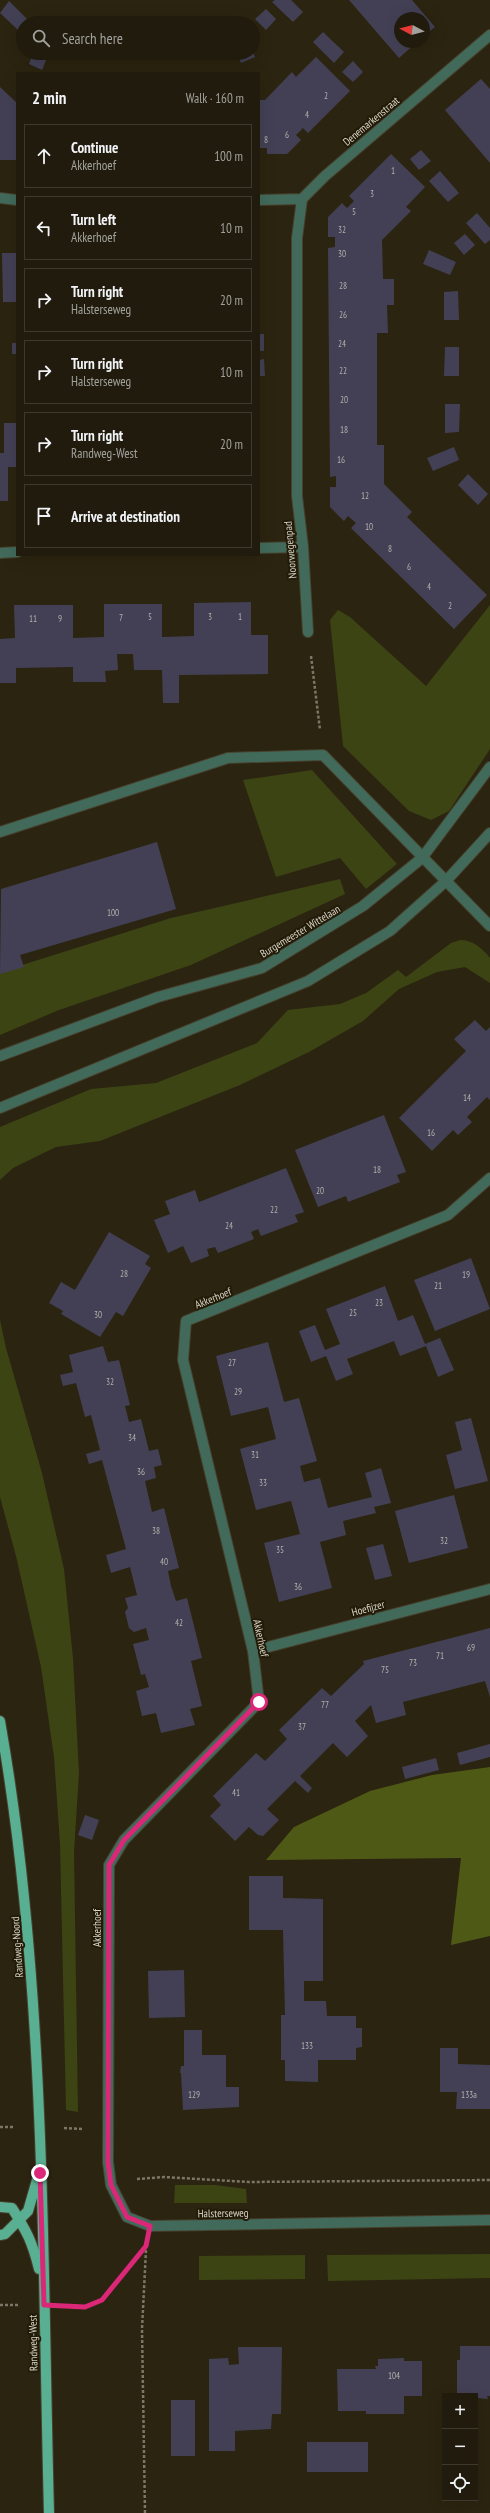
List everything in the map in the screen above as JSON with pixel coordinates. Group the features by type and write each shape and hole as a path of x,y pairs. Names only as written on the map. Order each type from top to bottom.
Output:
{"main road":[{"name":"Randweg-Noord","path":"0,1721 23,1873 30,1946 40,2173"},
{"path":"0,2236 5,2234 28,2210 40,2173"},
{"name":"Randweg-West","path":"40,2173 49,2513"},
{"path":"0,2206 12,2208 32,2240 44,2290"}],"street":[{"name":"Denemarkenstraat","path":"302,200 325,176 490,35"},
{"path":"0,198 16,200"},
{"path":"260,200 302,200"},
{"name":"Noorwegenpad","path":"302,200 297,238 297,496 303,547 308,632"},
{"path":"260,548 303,547"},
{"path":"0,553 16,552"},
{"path":"0,832 228,758 323,755 490,926"},
{"name":"Burgemeester Wittelaan","path":"0,1056 158,997 262,968 363,906 422,858 490,767"},
{"path":"0,1108 308,981 390,931 446,882 490,833"},
{"name":"Akkerhoef","path":"150,2226 127,2217 111,2185 108,2162 109,1865 124,1840 259,1702 252,1651 183,1360 186,1322 448,1215 490,1178"},
{"name":"Hoefijzer","path":"252,1651 490,1589"},
{"name":"Halsterseweg","path":"150,2226 490,2220"}],"path":[{"path":"308,632 323,755"},
{"path":"111,2185 134,2179 164,2177 249,2182 490,2180"},
{"path":"0,2305 85,2307 102,2300 146,2246 142,2329 145,2513"}],"green space":[{"path":"490,605 490,749 449,811 431,820 409,811 343,746 330,620 338,610 350,617 426,686"},
{"path":"312,770 397,864 366,889 340,858 276,877 243,780"},
{"path":"340,879 345,894 191,965 59,1010 0,1035 0,972 171,918"},
{"path":"460,940 469,941 477,945 490,958 490,983 465,967 437,972 399,989 363,1021 309,1052 240,1085 100,1141 56,1147 13,1168 0,1180 0,1127 91,1089 156,1083 257,1043 288,1010 340,1004 366,993 398,970 406,977 451,943"},
{"path":"0,1320 6,1348 42,1473 64,1569 73,1658 79,1773 74,1852 78,2112 66,2110 60,1844 54,1757 41,1667 16,1556 0,1497"},
{"path":"490,1767 490,1936 451,1945 461,1858 266,1860 294,1827 370,1791 432,1775"},
{"path":"175,2185 215,2185 246,2189 247,2203 174,2203"},
{"path":"490,2254 490,2278 328,2281 327,2255"},
{"path":"305,2255 305,2279 199,2280 199,2256"}],"building":[{"path":"275,0 291,0 303,12 293,22 272,2"},
{"path":"349,0 412,0 422,12 394,12 394,48 410,48 399,58"},
{"path":"9,1 24,16 16,16 16,28 0,13"},
{"path":"266,9 276,19 266,30 260,24 260,16 258,16"},
{"path":"430,21 435,27 430,31"},
{"path":"323,32 344,52 334,63 313,42"},
{"path":"316,57 350,91 308,133 303,128 296,135 301,140 287,154 267,154 267,148 260,148 260,100 265,100 292,72 296,77"},
{"path":"30,60 46,60 42,70 29,64"},
{"path":"240,60 248,60 241,63"},
{"path":"353,61 363,72 353,82 342,72"},
{"path":"481,79 490,89 490,163 445,110"},
{"path":"0,87 16,102 16,160 0,160"},
{"path":"421,150 431,161 419,170 410,159"},
{"path":"391,154 425,187 406,207 411,211 382,240 383,279 394,279 394,305 387,305 388,333 377,333 377,445 384,445 384,484 412,512 407,517 487,595 454,629 351,528 356,523 348,516 344,521 330,507 330,487 336,487 336,476 330,477 328,248 335,247 335,237 328,237 328,217 342,203 347,208 354,201 349,196"},
{"path":"440,171 459,193 448,202 429,181"},
{"path":"477,213 490,228 490,240 485,244 466,223"},
{"path":"465,234 475,245 464,255 454,243"},
{"path":"429,250 456,262 450,275 423,264"},
{"path":"2,253 16,253 16,302 3,302"},
{"path":"458,291 459,320 444,320 444,292"},
{"path":"260,334 264,334 264,351 260,351"},
{"path":"12,343 16,343 16,354 12,354"},
{"path":"445,347 459,347 459,376 444,376"},
{"path":"264,359 265,376 260,376 260,360"},
{"path":"445,404 460,404 459,432 445,433"},
{"path":"4,423 16,423 16,467 8,467 8,501 0,501 0,453 4,453"},
{"path":"454,447 459,460 433,471 427,458"},
{"path":"468,474 488,494 478,505 458,485"},
{"path":"251,602 251,635 268,635 268,674 179,675 179,703 163,703 162,670 134,670 133,654 117,654 118,670 105,671 106,682 73,682 73,667 16,668 16,683 0,683 0,639 15,638 14,605 73,605 73,638 104,637 104,604 162,604 162,637 194,636 194,603"},
{"path":"157,842 176,909 20,955 24,967 0,974 1,889"},
{"path":"475,1020 486,1031 490,1027 490,1100 487,1097 467,1117 472,1122 458,1135 453,1130 432,1151 399,1118 466,1051 454,1039"},
{"path":"384,1115 406,1172 397,1175 400,1182 348,1202 346,1196 318,1207 295,1150"},
{"path":"286,1168 304,1212 295,1215 298,1222 261,1236 258,1229 251,1232 254,1239 218,1253 215,1247 207,1249 209,1256 191,1263 183,1246 168,1253 154,1220 170,1214 165,1201 195,1190 199,1202"},
{"path":"109,1232 150,1256 145,1264 151,1268 123,1316 116,1312 100,1337 61,1314 63,1311 49,1303 61,1282 75,1290"},
{"path":"471,1258 490,1309 435,1331 414,1280"},
{"path":"385,1286 398,1321 413,1315 425,1344 440,1338 454,1370 438,1377 426,1346 400,1356 394,1341 347,1359 353,1374 336,1381 326,1356 311,1362 299,1331 315,1325 325,1350 340,1344 326,1309"},
{"path":"268,1342 284,1402 299,1398 317,1461 300,1466 304,1482 320,1478 328,1508 372,1497 365,1473 381,1468 391,1503 374,1507 376,1513 343,1521 346,1535 320,1542 332,1588 279,1602 264,1543 300,1534 291,1501 256,1510 240,1449 276,1439 268,1407 231,1416 216,1356"},
{"path":"103,1346 108,1362 119,1360 130,1405 125,1406 129,1422 141,1419 149,1451 158,1449 162,1465 154,1467 156,1478 145,1481 152,1512 164,1508 179,1568 168,1571 171,1586 176,1601 187,1598 202,1658 191,1661 202,1706 190,1709 195,1725 161,1733 156,1713 142,1716 136,1691 149,1687 145,1674 141,1675 133,1644 149,1640 146,1628 134,1632 129,1628 125,1612 128,1608 125,1598 137,1595 130,1567 111,1573 106,1555 126,1549 102,1460 89,1464 86,1454 100,1450 91,1415 85,1417 76,1383 63,1386 60,1375 73,1372 69,1355"},
{"path":"471,1418 488,1481 455,1489 446,1455 462,1450 455,1422"},
{"path":"454,1495 468,1548 409,1563 395,1511"},
{"path":"383,1544 392,1576 375,1580 366,1548"},
{"path":"490,1628 490,1697 485,1681 403,1702 406,1715 376,1723 371,1705 355,1721 368,1736 347,1757 333,1743 300,1776 312,1788 308,1793 295,1781 267,1809 279,1820 263,1836 258,1835 249,1827 235,1841 210,1816 221,1805 213,1796 256,1753 265,1761 287,1739 279,1730 322,1688 331,1696 364,1664 363,1661"},
{"path":"490,1744 490,1757 460,1765 457,1753"},
{"path":"436,1758 439,1770 405,1779 402,1767"},
{"path":"85,1815 99,1820 92,1840 78,1835"},
{"path":"249,1876 283,1876 283,1898 323,1899 323,1981 304,1981 304,2001 326,2001 327,2016 356,2016 356,2028 362,2028 362,2047 356,2048 356,2060 318,2060 318,2082 285,2081 285,2060 281,2060 281,2015 285,2015 283,1930 249,1930"},
{"path":"184,1970 185,2017 149,2018 148,1971"},
{"path":"184,2030 202,2030 202,2055 226,2055 226,2087 239,2087 239,2107 183,2110 180,2073 181,2066 184,2066"},
{"path":"440,2048 458,2048 458,2064 490,2065 490,2109 456,2109 457,2092 440,2092"},
{"path":"460,2346 490,2346 490,2396 487,2396 488,2399 478,2398 478,2393 457,2393 457,2360 460,2360"},
{"path":"238,2347 282,2347 281,2414 272,2414 271,2429 235,2431 235,2451 209,2451 209,2359 228,2358 229,2365 239,2364"},
{"path":"404,2358 404,2361 422,2361 422,2396 404,2396 404,2414 366,2414 366,2411 338,2411 337,2369 376,2369 375,2366 378,2366 378,2359"},
{"path":"171,2400 195,2400 195,2456 171,2456"},
{"path":"307,2442 368,2442 368,2472 307,2472"}],"route":[{"path":"40,2173 44,2305 85,2307 102,2300 146,2246 150,2226 127,2217 111,2185 108,2162 109,1865 124,1840 259,1702"}]}
